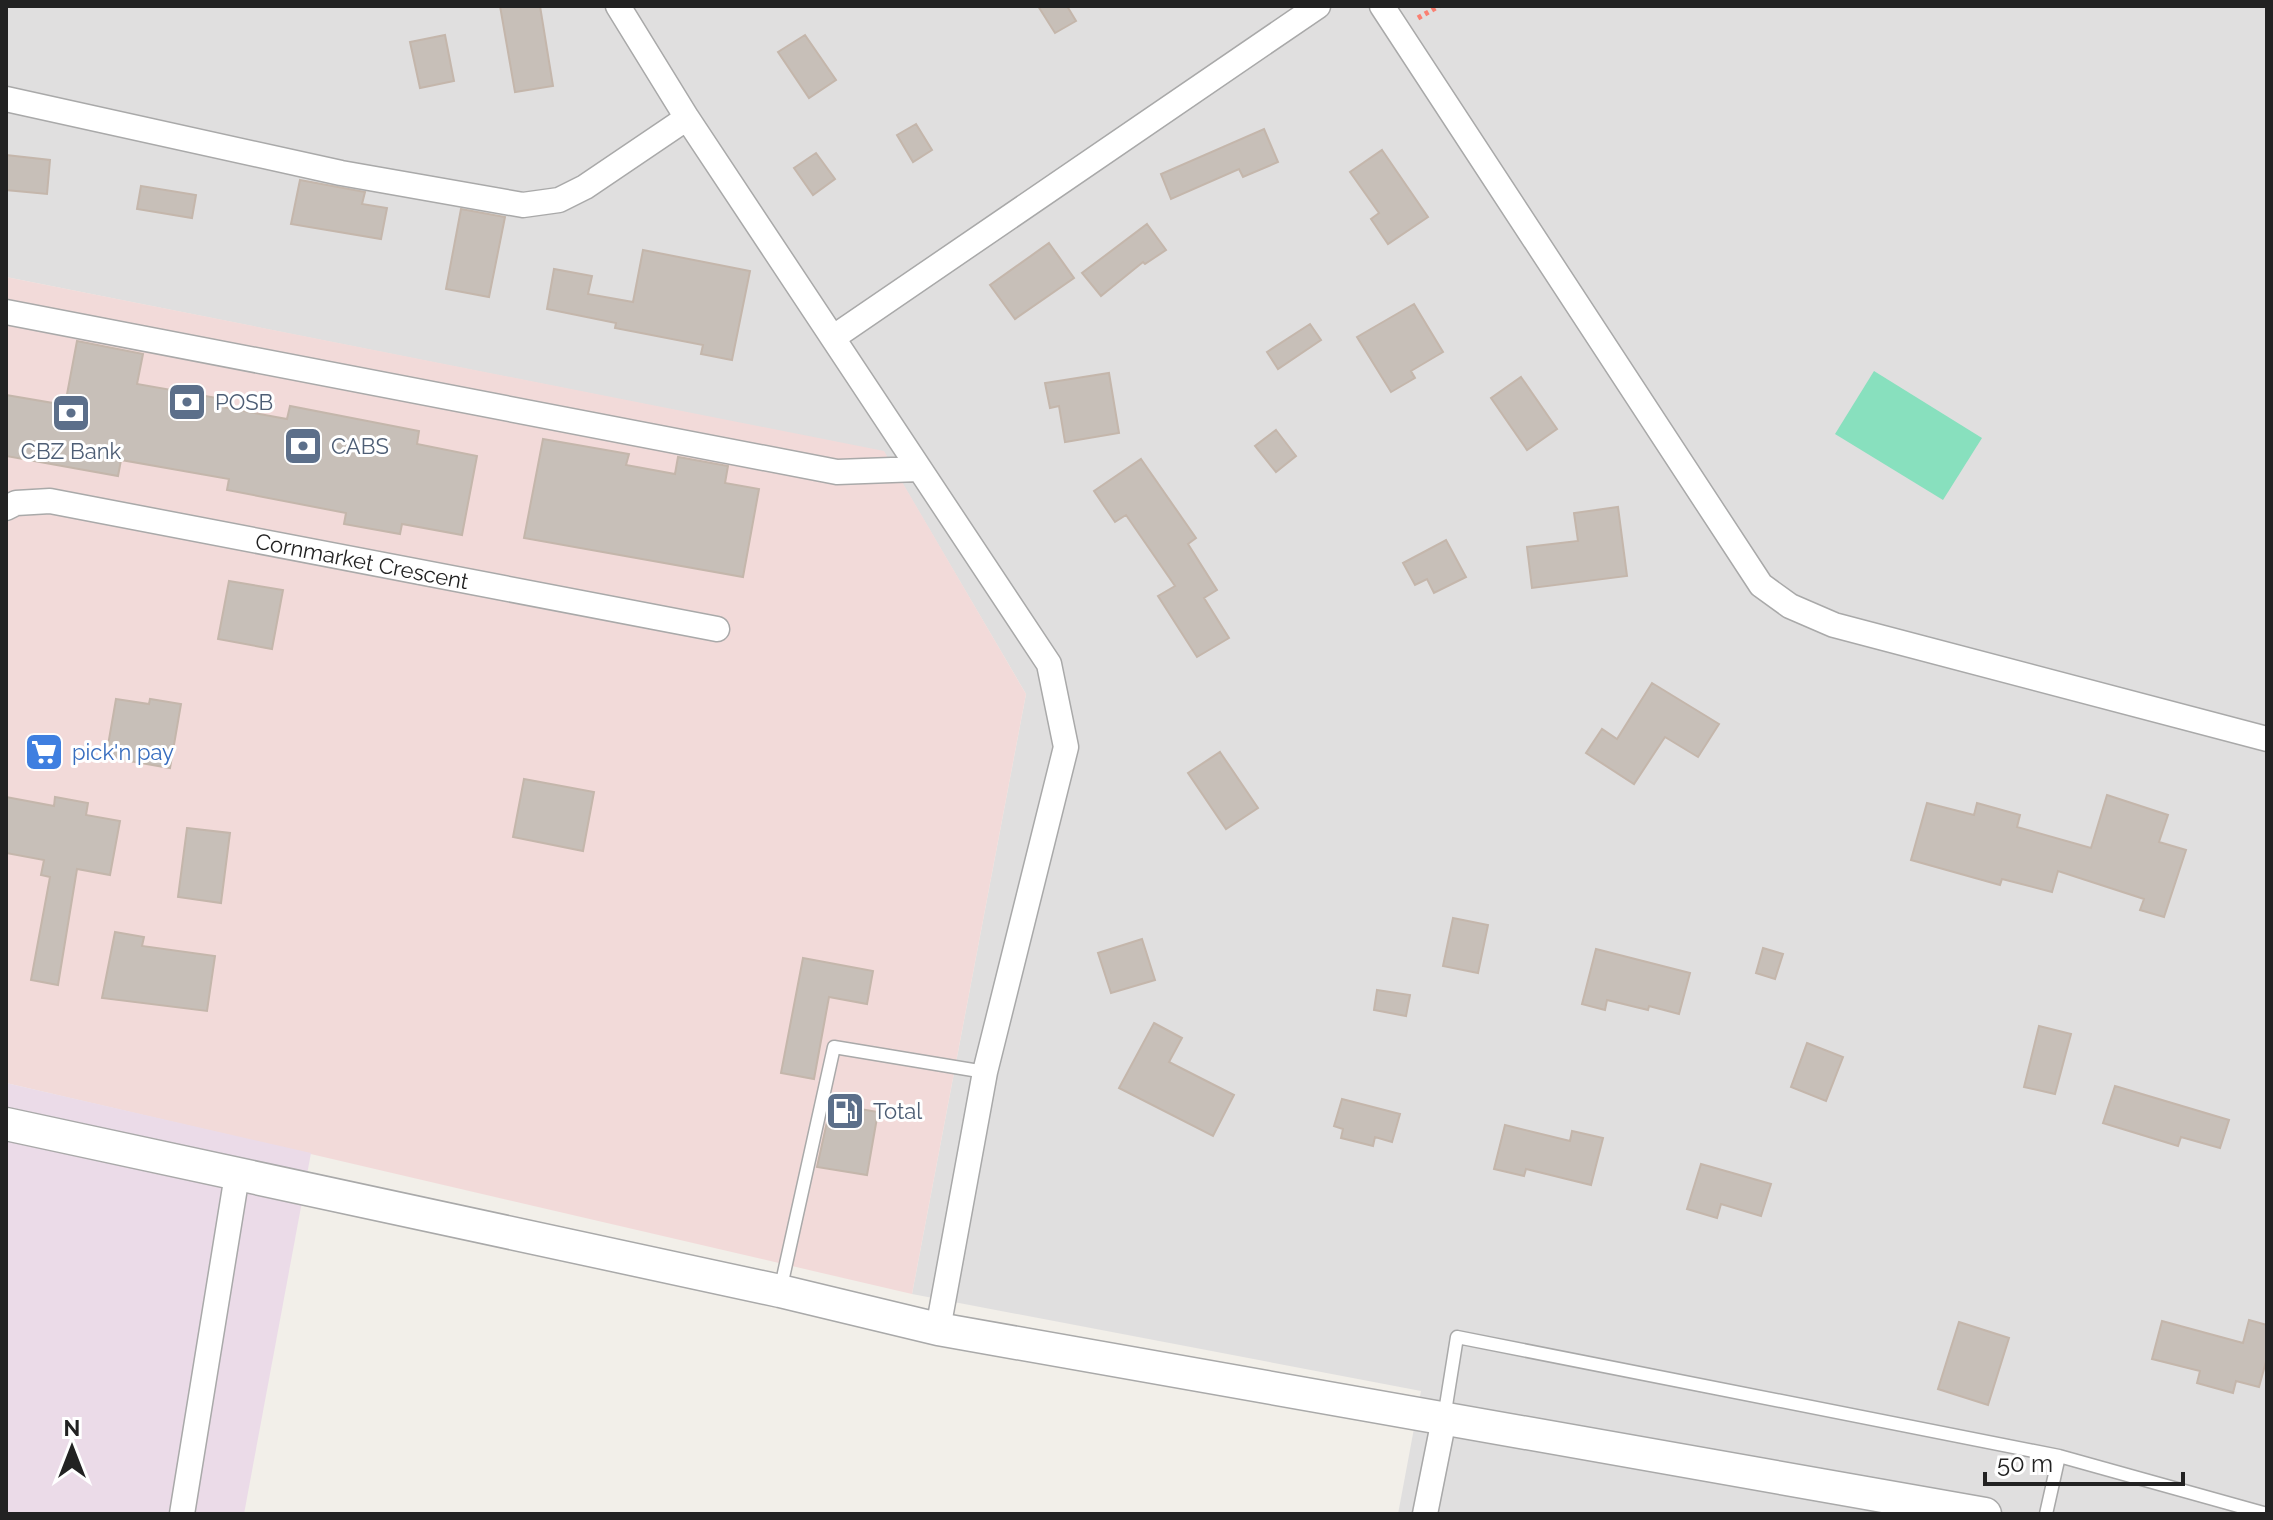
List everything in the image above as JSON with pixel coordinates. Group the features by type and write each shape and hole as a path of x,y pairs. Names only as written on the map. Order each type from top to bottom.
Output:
{"street":[{"path":"618,6 687,118 1049,664 1066,747 985,1072 938,1329"},
{"path":"834,337 1318,6"},
{"path":"1382,6 1761,585 1790,606 1834,625 2267,739"},
{"path":"6,99 341,173 523,205 559,200 585,187 687,118"},
{"path":"6,312 837,472 919,469"},
{"name":"Cornmarket Crescent","path":"6,508 16,503 50,501 717,629"},
{"path":"6,1124 780,1291 938,1329 1985,1514"},
{"path":"182,1514 237,1175"},
{"path":"1425,1514 1444,1419"}],"lane":[{"path":"780,1291 834,1047 985,1072"},
{"path":"1444,1419 1457,1337 2059,1456 2267,1514"},
{"path":"2046,1514 2059,1456"}],"shaded area":[{"path":"6,6 2267,6 2267,1514 1398,1514 1421,1391 912,1294 1026,694 884,452 6,277"},
{"path":"6,277 884,451 1026,694 912,1294 6,1083"},
{"path":"6,1083 311,1153 244,1514 6,1514"}],"green space":[{"path":"1874,371 1982,438 1943,500 1835,434"}],"building":[{"path":"500,6 540,6 553,86 515,92"},
{"path":"1038,6 1067,6 1076,21 1055,33"},
{"path":"445,35 454,81 420,88 410,42"},
{"path":"805,35 836,80 809,98 778,52"},
{"path":"916,124 932,150 913,162 897,135"},
{"path":"1264,129 1278,162 1243,177 1239,169 1171,199 1161,174"},
{"path":"1382,150 1428,217 1388,244 1371,219 1379,213 1350,172"},
{"path":"816,153 835,179 813,195 794,168"},
{"path":"6,155 50,160 47,194 6,190"},
{"path":"300,180 365,192 362,204 387,208 381,239 291,224"},
{"path":"141,186 196,195 192,218 137,209"},
{"path":"461,209 505,217 489,297 446,289"},
{"path":"1147,224 1166,250 1145,264 1143,262 1101,296 1082,273"},
{"path":"1049,243 1074,278 1015,319 990,285"},
{"path":"643,250 750,271 732,360 701,354 703,345 615,328 616,323 547,309 554,269 592,276 588,294 633,302"},
{"path":"1414,304 1443,352 1411,371 1415,378 1391,392 1357,337"},
{"path":"1310,324 1321,340 1278,369 1267,352"},
{"path":"77,341 143,354 137,384 217,398 216,406 287,419 290,406 419,431 417,444 477,456 462,535 402,524 400,534 344,524 346,513 227,490 229,479 121,460 118,476 6,456 6,395 65,405"},
{"path":"1109,373 1119,433 1065,442 1059,406 1050,408 1045,383"},
{"path":"1521,377 1557,429 1527,450 1491,398"},
{"path":"1276,430 1296,456 1276,472 1255,446"},
{"path":"543,439 629,454 626,465 675,474 678,457 728,466 725,483 759,489 743,577 524,538"},
{"path":"1141,459 1196,538 1188,544 1217,590 1204,598 1229,638 1197,657 1158,596 1175,586 1126,515 1115,522 1094,491"},
{"path":"1618,507 1627,576 1532,588 1527,547 1578,541 1574,513"},
{"path":"1446,540 1466,577 1434,593 1427,579 1415,585 1403,563"},
{"path":"229,581 283,590 272,649 218,639"},
{"path":"1652,683 1719,724 1698,757 1665,737 1634,784 1586,753 1602,729 1617,739"},
{"path":"116,699 149,704 150,699 181,704 170,768 106,757"},
{"path":"1220,752 1258,808 1226,829 1188,773"},
{"path":"524,779 594,792 583,851 513,837"},
{"path":"2107,795 2168,815 2159,842 2186,850 2164,917 2140,910 2144,899 2058,871 2052,892 2002,879 2000,885 1911,860 1927,803 1974,815 1977,803 2020,815 2017,827 2091,848"},
{"path":"6,797 54,806 55,797 88,803 86,815 120,821 110,875 77,869 58,985 31,980 50,877 41,875 44,860 6,853"},
{"path":"187,828 230,833 221,903 178,897"},
{"path":"1453,918 1488,925 1478,973 1443,966"},
{"path":"115,932 144,937 142,946 215,956 207,1011 102,998"},
{"path":"1142,939 1155,980 1111,993 1098,953"},
{"path":"1763,948 1783,954 1775,979 1756,973"},
{"path":"1596,949 1690,973 1679,1014 1607,1000 1605,1010 1582,1004"},
{"path":"803,958 873,971 867,1004 829,997 814,1079 781,1073"},
{"path":"1377,990 1410,995 1406,1016 1374,1010"},
{"path":"1154,1023 1182,1038 1169,1062 1234,1095 1213,1136 1119,1088"},
{"path":"2039,1026 2071,1034 2055,1094 2024,1087"},
{"path":"1807,1043 1843,1057 1826,1101 1791,1087"},
{"path":"2115,1086 2229,1120 2220,1148 2181,1137 2178,1146 2103,1123"},
{"path":"1342,1099 1400,1114 1392,1142 1375,1137 1373,1146 1341,1138 1343,1129 1334,1126"},
{"path":"831,1104 878,1112 867,1175 817,1167"},
{"path":"1505,1125 1570,1141 1572,1131 1603,1138 1591,1185 1526,1169 1524,1176 1494,1169"},
{"path":"1701,1164 1771,1184 1761,1216 1721,1204 1717,1218 1687,1209"},
{"path":"2249,1320 2267,1325 2267,1358 2259,1387 2236,1381 2233,1393 2197,1383 2200,1371 2152,1359 2162,1321 2243,1343"},
{"path":"1959,1322 2009,1338 1988,1405 1938,1389"}],"place":[{"name":"POSB","path":"187,402"},
{"name":"CBZ Bank","path":"71,413"},
{"name":"CABS","path":"303,446"},
{"name":"pick'n pay","path":"44,752"},
{"name":"Total","path":"845,1111"}]}
